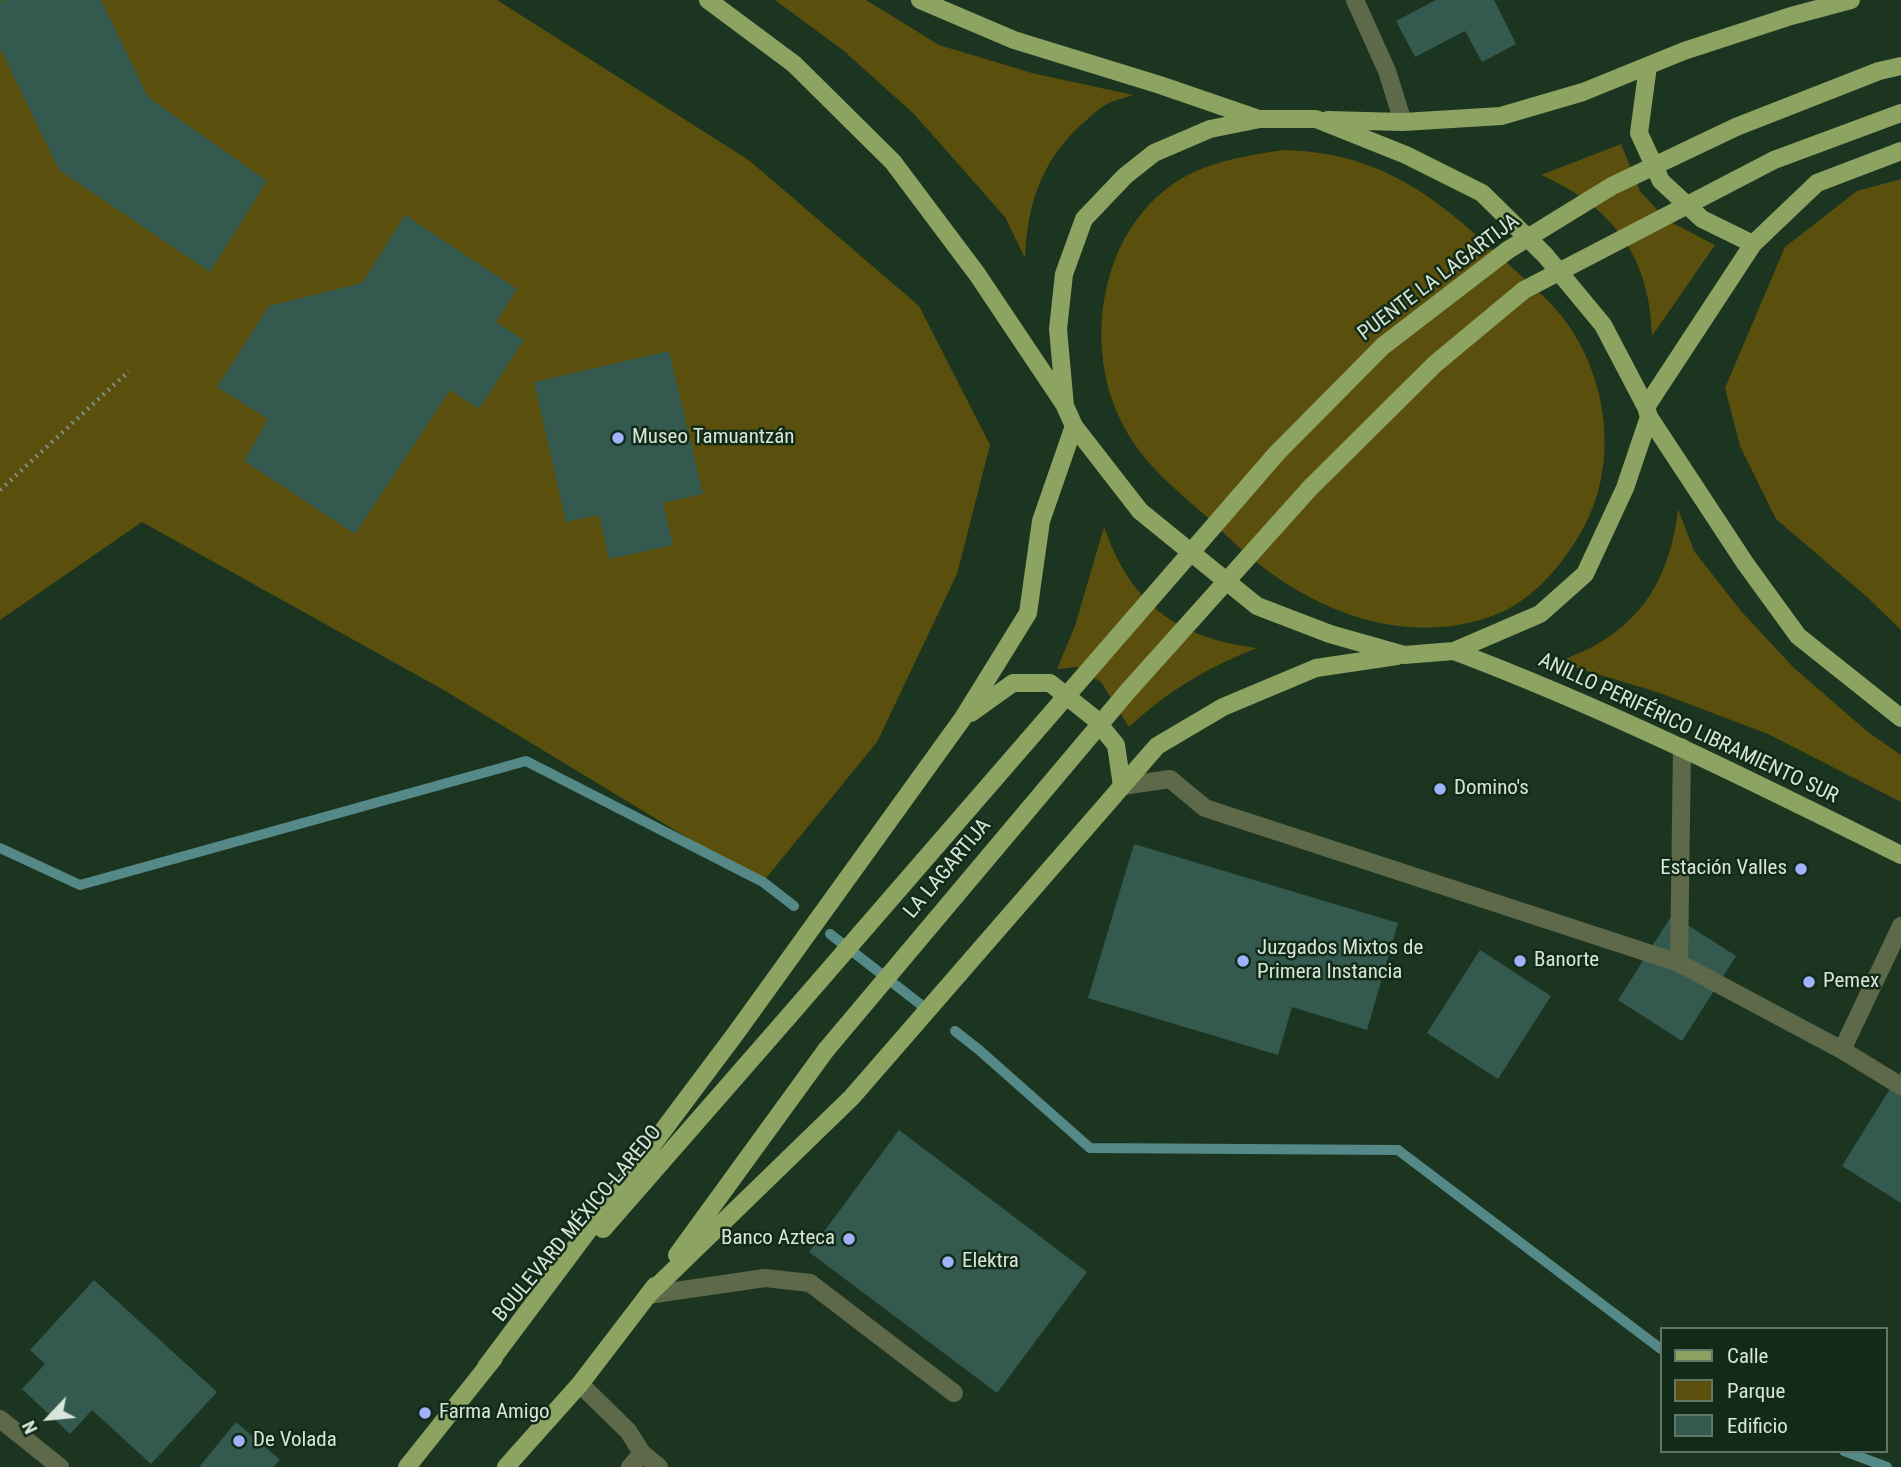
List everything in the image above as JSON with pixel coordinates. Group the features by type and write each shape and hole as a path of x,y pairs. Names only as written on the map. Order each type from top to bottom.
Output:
{"main road":[{"name":"ANILLO PERIFÉRICO LIBRAMIENTO SUR","path":"708,0 794,64 893,162 976,274 1065,406 1074,426 1140,511 1257,606 1330,634 1404,655 1454,651 1540,614 1585,574 1625,488 1647,412"},
{"name":"ANILLO PERIFÉRICO LIBRAMIENTO SUR","path":"920,0 1014,40 1260,119"},
{"path":"1316,119 1403,122 1501,117 1583,92 1684,51 1791,16 1851,0"},
{"name":"PUENTE LA LAGARTIJA","path":"1072,690 1277,453 1383,346 1508,250 1612,186 1736,127 1879,71 1901,65"},
{"path":"1648,66 1639,133 1661,181 1702,219 1753,244"},
{"name":"LA LAGARTIJA","path":"648,1295 826,1050 1106,717 1310,488 1435,364 1524,290 1774,160 1901,113"},
{"name":"ANILLO PERIFÉRICO LIBRAMIENTO SUR","path":"1065,406 1058,329 1064,274 1084,219 1125,176 1154,153 1210,129 1260,119 1316,119 1406,155 1482,193 1545,255 1603,326 1647,412 1745,563 1798,636 1901,718"},
{"path":"1647,412 1753,244 1816,183 1901,151"},
{"path":"486,1367 744,1022 963,718 1028,613 1041,521 1074,426"},
{"name":"ANILLO PERIFÉRICO LIBRAMIENTO SUR","path":"1454,651 1534,681 1682,747 1901,855"},
{"path":"506,1467 580,1384 648,1295 852,1097 1157,746 1223,707 1316,668 1404,655"},
{"path":"963,718 1013,683 1049,683 1094,718 1116,746 1122,786"},
{"name":"LA LAGARTIJA","path":"789,1016 1072,690"},
{"name":"BOULEVARD MÉXICO-LAREDO","path":"407,1467 486,1367 667,1153 789,1016"}],"street":[{"path":"1355,0 1387,71 1403,122"},
{"path":"1679,963 1682,747"},
{"path":"1122,786 1170,779 1205,808 1679,963 1842,1050 1901,1086"},
{"path":"1842,1050 1901,926"},
{"path":"648,1295 765,1278 810,1283 954,1393"},
{"path":"580,1384 628,1431 642,1453 659,1467"},
{"path":"0,1419 60,1467"},
{"path":"630,1467 642,1453"}],"path":[{"path":"0,490 130,372"}],"green space":[{"path":"0,0 497,0 750,161 919,306 990,445 957,574 877,742 762,883 442,689 142,522 0,620"},
{"path":"775,0 866,0 939,45 1032,73 1133,95 1100,108 1067,139 1046,169 1033,203 1025,258 1005,217 914,114 844,51"},
{"path":"1621,144 1640,191 1667,220 1715,245 1652,336 1650,308 1644,282 1623,238 1607,219 1588,203 1541,175"},
{"path":"1285,150 1319,153 1351,160 1405,182 1430,198 1479,237 1543,296 1564,319 1579,343 1591,369 1604,424 1601,481 1593,508 1563,559 1543,583 1506,610 1462,624 1432,628 1372,621 1316,600 1257,562 1170,484 1138,449 1121,421 1109,389 1102,354 1102,318 1108,283 1119,250 1137,220 1160,194 1190,174 1224,161"},
{"path":"1901,179 1901,630 1776,519 1740,446 1725,388 1785,247 1857,191"},
{"path":"1678,509 1694,551 1741,611 1794,668 1868,732 1901,755 1901,802 1768,734 1657,692 1557,662 1607,638 1643,605 1666,563"},
{"path":"1104,527 1128,577 1161,613 1203,636 1257,648 1189,681 1129,727 1101,682 1077,667 1057,669 1075,626"}],"building":[{"path":"101,0 148,97 267,181 210,272 59,170 0,48 0,2"},
{"path":"1436,0 1494,0 1516,44 1482,62 1465,31 1415,57 1396,21"},
{"path":"405,215 517,289 496,322 524,340 479,409 450,390 355,534 244,461 268,419 217,387 269,306 362,283"},
{"name":"Museo Tamuantzán","path":"669,351 703,494 663,503 673,545 609,559 599,515 566,522 534,382"},
{"name":"Juzgados Mixtos de Primera Instancia","path":"1134,844 1398,923 1367,1030 1292,1007 1278,1055 1088,998"},
{"path":"1672,915 1736,956 1682,1041 1618,1000"},
{"path":"1480,950 1551,996 1498,1079 1427,1033"},
{"path":"1901,1071 1901,1203 1842,1166"},
{"name":"Elektra","path":"899,1130 1087,1272 997,1393 809,1252"},
{"path":"94,1280 217,1392 151,1464 92,1410 70,1434 22,1389 45,1364 30,1350"},
{"name":"De Volada","path":"236,1422 280,1460 273,1467 199,1467"}],"waterway":[{"path":"0,848 80,885 526,761 763,882 794,906"},
{"path":"830,934 920,1004"},
{"path":"955,1031 1090,1148 1398,1150 1660,1348"},
{"path":"1849,1453 1887,1467"}],"place":[{"name":"Museo Tamuantzán","path":"618,438"},
{"name":"Domino's","path":"1440,789"},
{"name":"Estación Valles","path":"1801,869"},
{"name":"Juzgados Mixtos de Primera Instancia","path":"1243,961"},
{"name":"Banorte","path":"1520,961"},
{"name":"Pemex","path":"1809,982"},
{"name":"Banco Azteca","path":"849,1239"},
{"name":"Elektra","path":"948,1262"},
{"name":"Farma Amigo","path":"425,1413"},
{"name":"De Volada","path":"239,1441"}]}
